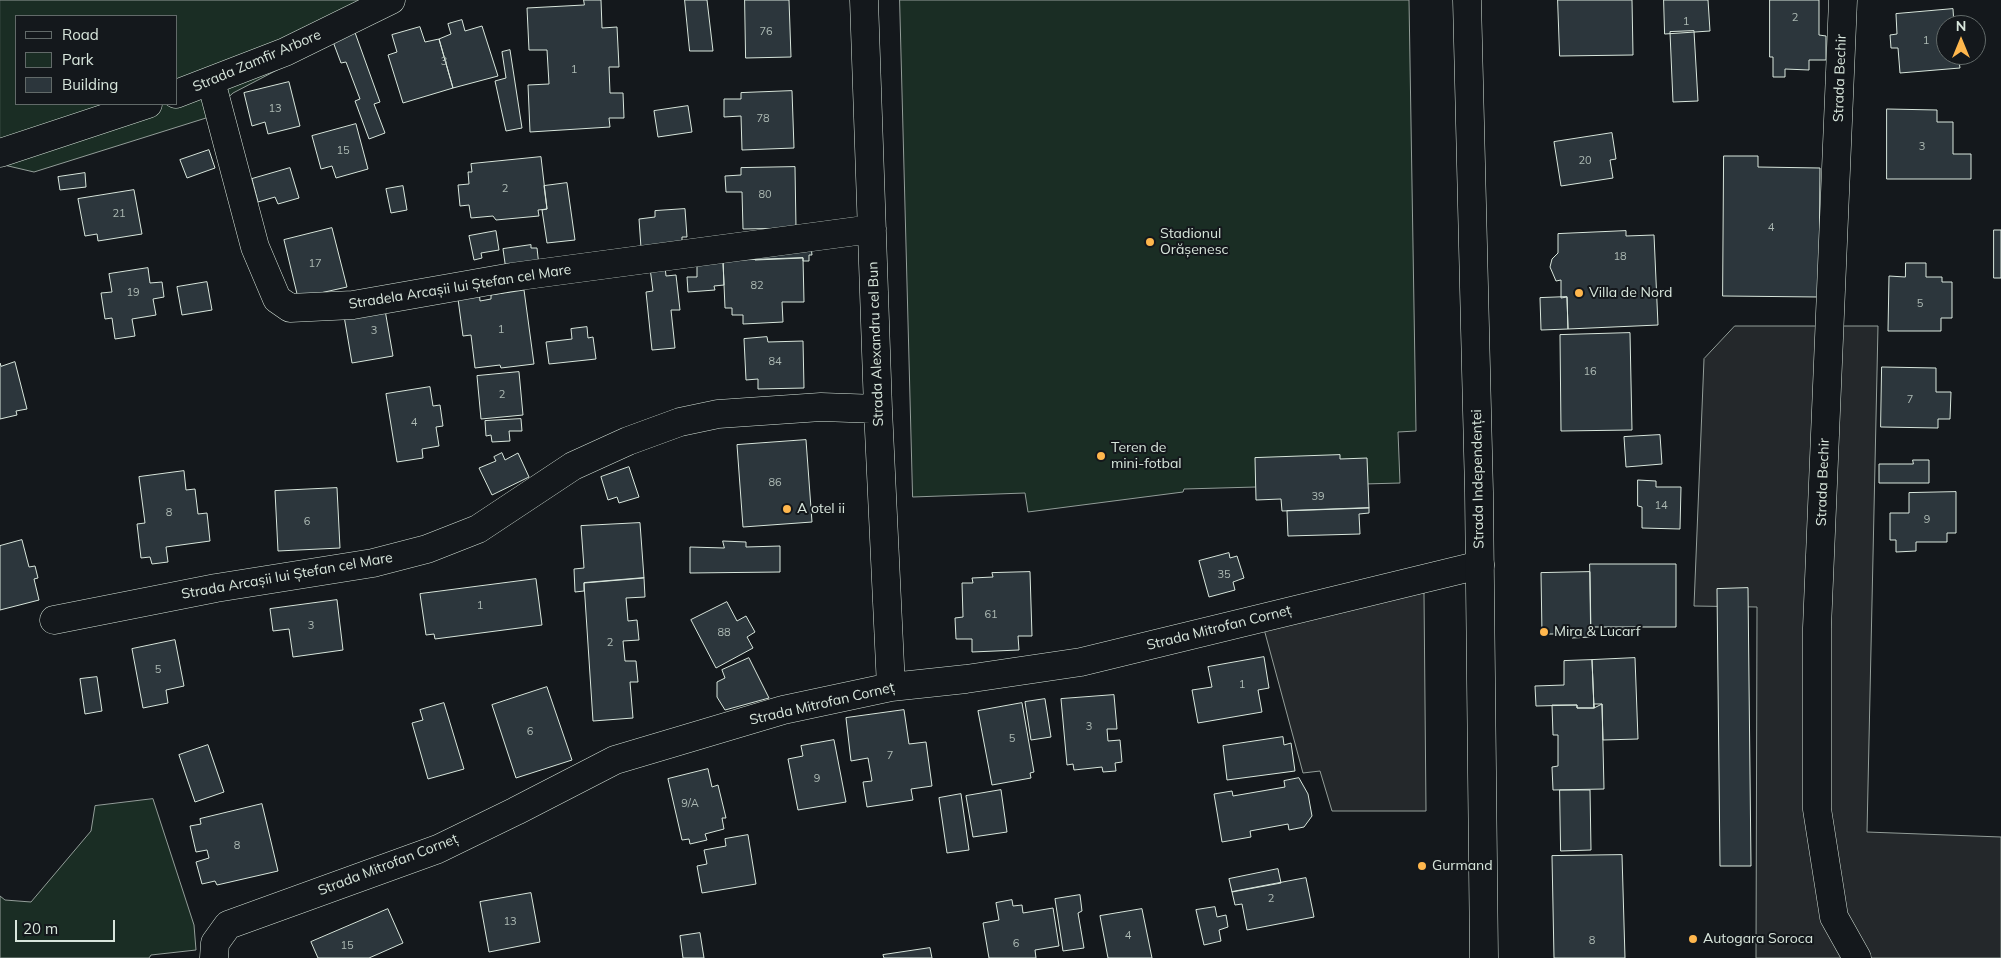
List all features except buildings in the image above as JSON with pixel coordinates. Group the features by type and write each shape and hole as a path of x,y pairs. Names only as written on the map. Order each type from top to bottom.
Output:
{"street":[{"name":"Strada Zamfir Arbore","path":"178,93 285,52 391,0"},
{"name":"Strada Alexandru cel Bun","path":"864,0 878,409 891,687"},
{"name":"Strada Independenței","path":"1468,0 1480,565 1483,958"},
{"name":"Strada Bechir","path":"1843,0 1817,628 1817,809 1834,917 1857,958"},
{"name":"Stradela Arcașii lui Ștefan cel Mare","path":"211,81 255,247 277,299 290,308 353,305 512,277 872,229"},
{"path":"0,152 145,105"},
{"name":"Strada Arcașii lui Ștefan cel Mare","path":"54,620 216,588 373,563 427,549 478,529 573,466 628,441 680,422 718,414 811,408 878,409"},
{"name":"Strada Mitrofan Corneț","path":"214,958 215,943 228,925 438,849 516,812 615,760 783,710 891,687 966,679 1081,662 1480,565"}],"green space":[{"path":"0,0 386,0 394,9 233,93 206,118 34,172 4,165 0,166"},
{"name":"Stadionul Orășenesc","path":"900,0 1409,0 1416,431 1398,432 1400,483 1184,489 1183,492 1028,512 1025,493 913,497"},
{"path":"153,799 194,925 196,950 151,955 149,958 0,958 0,896 5,900 31,902 91,831 95,806"}],"shaded area":[{"path":"1735,326 1878,326 1867,832 2001,837 2001,958 1756,958 1757,607 1694,606 1704,359"},
{"path":"1424,593 1426,811 1332,811 1320,771 1303,773 1264,629"}],"place":[{"name":"Stadionul Orășenesc","path":"1150,242"},
{"name":"Villa de Nord","path":"1579,293"},
{"name":"Teren de mini-fotbal","path":"1101,456"},
{"name":"A otel ii","path":"787,509"},
{"name":"Mira & Lucarf","path":"1544,632"},
{"name":"Gurmand","path":"1422,866"},
{"name":"Autogara Soroca","path":"1693,939"}]}
